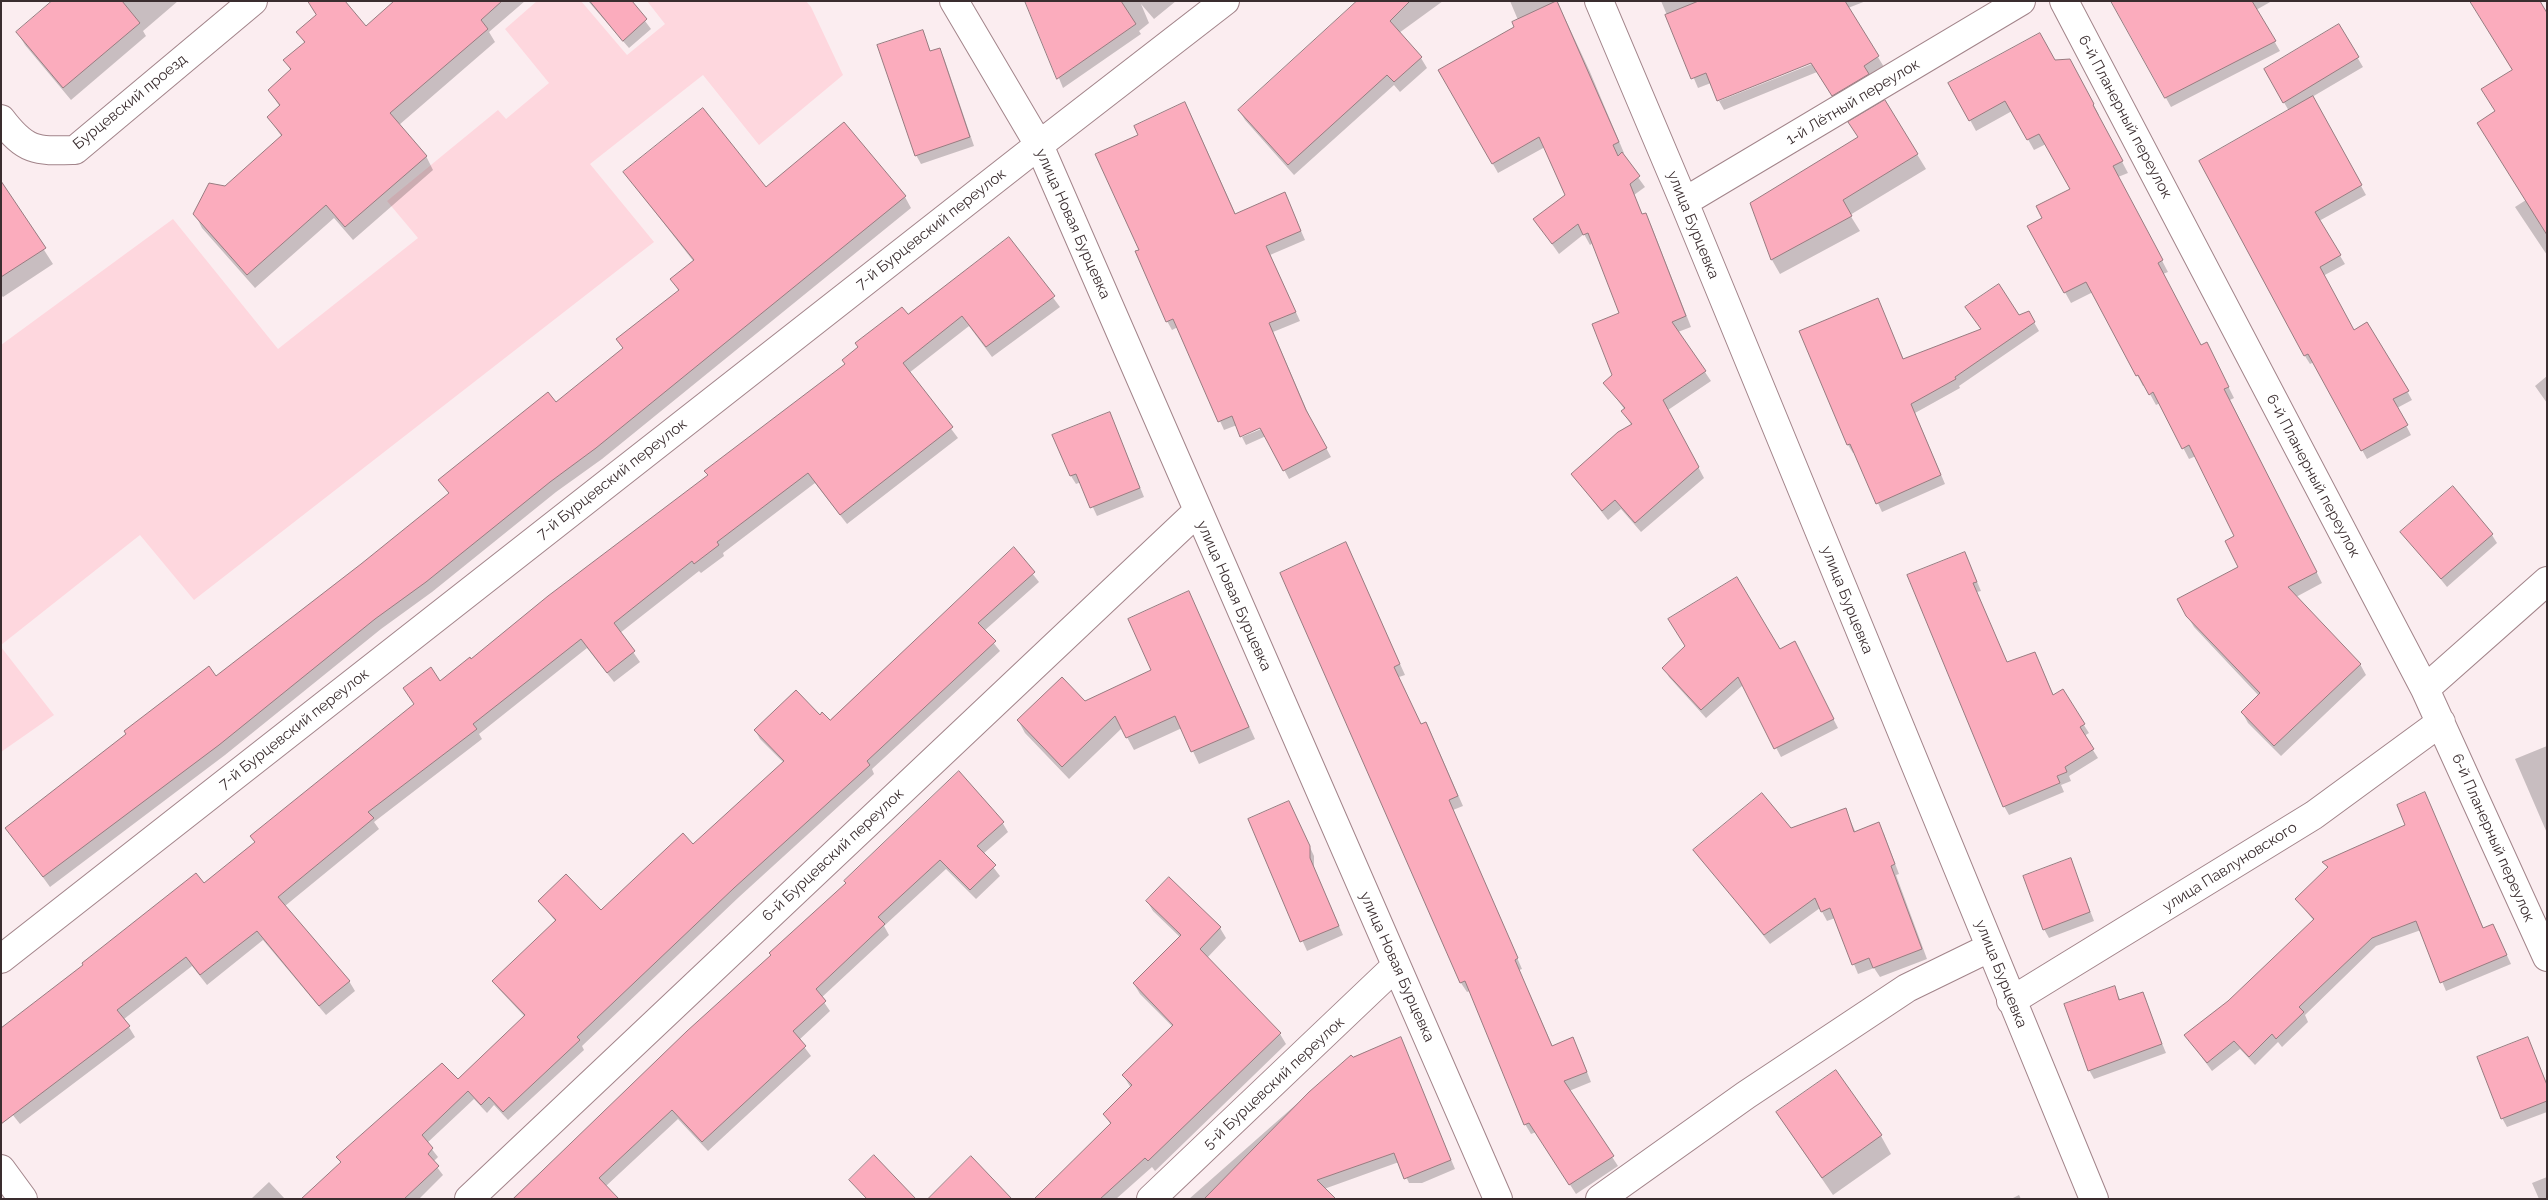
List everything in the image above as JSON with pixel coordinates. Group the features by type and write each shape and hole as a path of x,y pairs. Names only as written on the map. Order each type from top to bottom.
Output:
{"street":[{"name":"Бурцевский проезд","path":"1,120 17,140 44,151 75,150 253,1"},
{"name":"улица Новая Бурцевка","path":"954,1 1039,145 1498,1199"},
{"name":"7-й Бурцевский переулок","path":"1,959 1225,1"},
{"name":"улица Бурцевка","path":"1599,1 1684,202 2094,1199"},
{"name":"1-й Лётный переулок","path":"1684,202 2021,1"},
{"name":"6-й Планерный переулок","path":"2064,1 2425,689 2547,957"},
{"name":"6-й Бурцевский переулок","path":"468,1199 1198,511"},
{"path":"2425,689 2547,581"},
{"name":"улица Павлуновского","path":"2012,1001 2314,815 2441,722"},
{"path":"1600,1199 1746,1095 1907,988 1990,948"},
{"name":"5-й Бурцевский переулок","path":"1151,1199 1396,966"},
{"path":"1,1169 23,1199"}],"shaded area":[{"path":"537,1 581,1 627,55 665,24 647,1 806,1 811,7 843,75 759,145 703,75 590,164 654,242 194,600 140,535 1,645 1,345 173,219 278,349 418,238 387,201 498,110 506,119 549,83 505,29"},
{"path":"1,647 54,715 1,752"}],"building":[{"path":"52,1 122,1 140,23 63,88 16,32"},
{"path":"308,1 345,1 366,26 394,1 502,1 481,20 488,29 390,113 427,156 345,227 326,205 247,275 193,214 209,183 225,186 282,135 267,117 280,105 268,90 291,69 283,60 305,42 296,32 316,15"},
{"path":"590,1 632,1 647,19 623,41"},
{"path":"1025,1 1121,1 1136,24 1057,79"},
{"path":"1357,1 1410,1 1390,21 1422,57 1394,82 1387,75 1288,165 1238,110"},
{"path":"1557,1 1619,142 1613,145 1618,156 1622,152 1640,176 1630,184 1642,214 1646,213 1686,316 1672,322 1706,371 1663,400 1699,467 1635,523 1615,500 1602,511 1571,474 1618,432 1632,424 1621,411 1625,408 1603,383 1612,375 1592,324 1619,313 1588,233 1583,235 1578,224 1552,244 1533,219 1565,195 1539,137 1492,164 1438,70 1514,27 1512,22"},
{"path":"1699,1 1845,1 1879,56 1864,66 1869,74 1832,96 1811,63 1717,101 1706,73 1691,79 1665,15"},
{"path":"2111,1 2252,1 2276,41 2165,98"},
{"path":"2470,1 2540,1 2547,13 2547,235 2477,123 2495,111 2481,89 2512,70"},
{"path":"2339,24 2359,57 2283,103 2264,69"},
{"path":"923,30 930,51 940,48 970,137 915,156 877,45"},
{"path":"2040,33 2055,60 2070,59 2094,104 2123,161 2113,166 2163,260 2158,263 2201,345 2207,342 2229,387 2224,389 2317,572 2288,587 2361,664 2274,746 2241,712 2260,693 2186,616 2177,599 2238,567 2225,541 2234,536 2189,445 2182,449 2153,392 2149,395 2138,375 2136,376 2086,282 2064,293 2027,226 2042,218 2036,206 2070,189 2039,134 2027,140 2005,101 1969,121 1948,83"},
{"path":"2313,96 2362,185 2315,212 2341,255 2320,267 2354,330 2367,322 2409,391 2393,399 2408,425 2361,451 2308,354 2304,356 2199,161"},
{"path":"1885,100 1918,154 1843,200 1852,216 1771,260 1750,203 1858,137 1848,122"},
{"path":"1185,102 1235,214 1285,192 1301,231 1266,246 1296,312 1269,323 1306,410 1327,448 1283,471 1260,428 1240,437 1232,416 1218,422 1173,319 1166,322 1135,251 1139,250 1095,154 1138,135 1134,126"},
{"path":"703,108 766,187 844,122 906,196 596,448 550,482 426,582 375,619 219,745 43,877 5,828 126,734 124,731 209,666 216,676 361,564 449,493 438,480 548,392 556,402 623,348 616,339 679,290 670,279 694,260 623,172"},
{"path":"1,181 46,248 1,277"},
{"path":"1009,237 1055,296 986,347 962,316 903,363 953,427 840,515 808,473 717,542 719,545 694,564 692,561 614,623 635,651 607,673 581,639 473,724 477,729 368,812 374,818 278,897 350,981 319,1006 257,931 200,975 186,957 117,1010 130,1026 1,1124 1,1028 83,965 82,963 196,873 204,883 255,842 250,836 414,704 403,688 431,667 440,681 470,657 471,659 548,596 708,475 704,471 845,364 842,360 858,347 855,343 902,307 908,314"},
{"path":"1999,284 2019,315 2029,311 2035,322 1955,377 1956,379 1911,404 1941,475 1876,504 1850,444 1847,445 1799,331 1878,298 1903,359 1981,329 1965,307"},
{"path":"1110,412 1140,488 1090,508 1076,474 1070,476 1052,435"},
{"path":"2453,486 2493,534 2441,579 2400,532"},
{"path":"1346,542 1400,664 1394,667 1421,724 1426,722 1458,796 1449,800 1518,958 1515,960 1552,1046 1573,1037 1587,1072 1564,1081 1614,1156 1569,1185 1529,1123 1524,1125 1465,981 1460,983 1280,573"},
{"path":"1014,547 1035,572 978,623 996,641 867,761 870,765 734,888 577,1037 580,1040 503,1112 489,1097 481,1105 468,1091 422,1135 433,1148 428,1154 439,1166 404,1199 301,1199 341,1162 336,1157 442,1063 458,1079 525,1015 492,981 556,920 538,901 566,874 601,910 683,833 693,844 784,761 754,730 796,690 820,715 822,712 830,720"},
{"path":"1965,552 1977,582 1973,583 2007,662 2035,652 2053,695 2063,689 2085,724 2080,727 2094,749 2065,767 2067,772 2057,776 2060,783 2003,807 1907,575"},
{"path":"1737,577 1780,649 1795,641 1834,719 1774,749 1738,677 1701,710 1662,668 1685,646 1668,619"},
{"path":"1189,591 1249,727 1191,752 1175,716 1126,738 1115,716 1062,767 1017,720 1062,677 1085,701 1151,670 1128,619"},
{"path":"959,771 1004,822 977,846 996,865 970,890 940,860 878,917 885,924 816,989 826,1001 793,1031 806,1046 702,1142 672,1110 599,1178 619,1199 513,1199 687,1031 771,955 769,953 846,883 844,881"},
{"path":"2425,792 2483,928 2493,924 2507,955 2440,983 2416,921 2372,938 2299,1007 2304,1012 2276,1039 2272,1034 2249,1057 2234,1041 2207,1063 2184,1035 2228,1001 2314,919 2295,899 2328,867 2322,862 2405,825 2397,805"},
{"path":"1762,793 1791,828 1846,808 1854,832 1879,822 1895,864 1891,866 1922,949 1873,968 1869,958 1852,965 1830,908 1821,912 1815,898 1764,935 1693,850"},
{"path":"1289,801 1310,846 1310,858 1339,926 1300,942 1248,819"},
{"path":"2071,858 2090,912 2043,930 2023,876"},
{"path":"1169,877 1221,927 1200,949 1281,1033 1148,1161 1145,1158 1100,1199 1034,1199 1111,1123 1103,1114 1132,1085 1122,1075 1173,1025 1133,983 1181,935 1146,901"},
{"path":"2115,986 2119,1000 2143,992 2162,1044 2088,1071 2064,1004"},
{"path":"1401,1037 1451,1160 1404,1179 1394,1153 1317,1180 1336,1199 1204,1199 1309,1092 1351,1055 1353,1057"},
{"path":"2528,1037 2547,1085 2547,1101 2501,1119 2477,1057"},
{"path":"1836,1070 1882,1135 1822,1178 1776,1112"},
{"path":"874,1155 916,1199 867,1199 849,1180"},
{"path":"971,1156 1012,1199 928,1199"}]}
